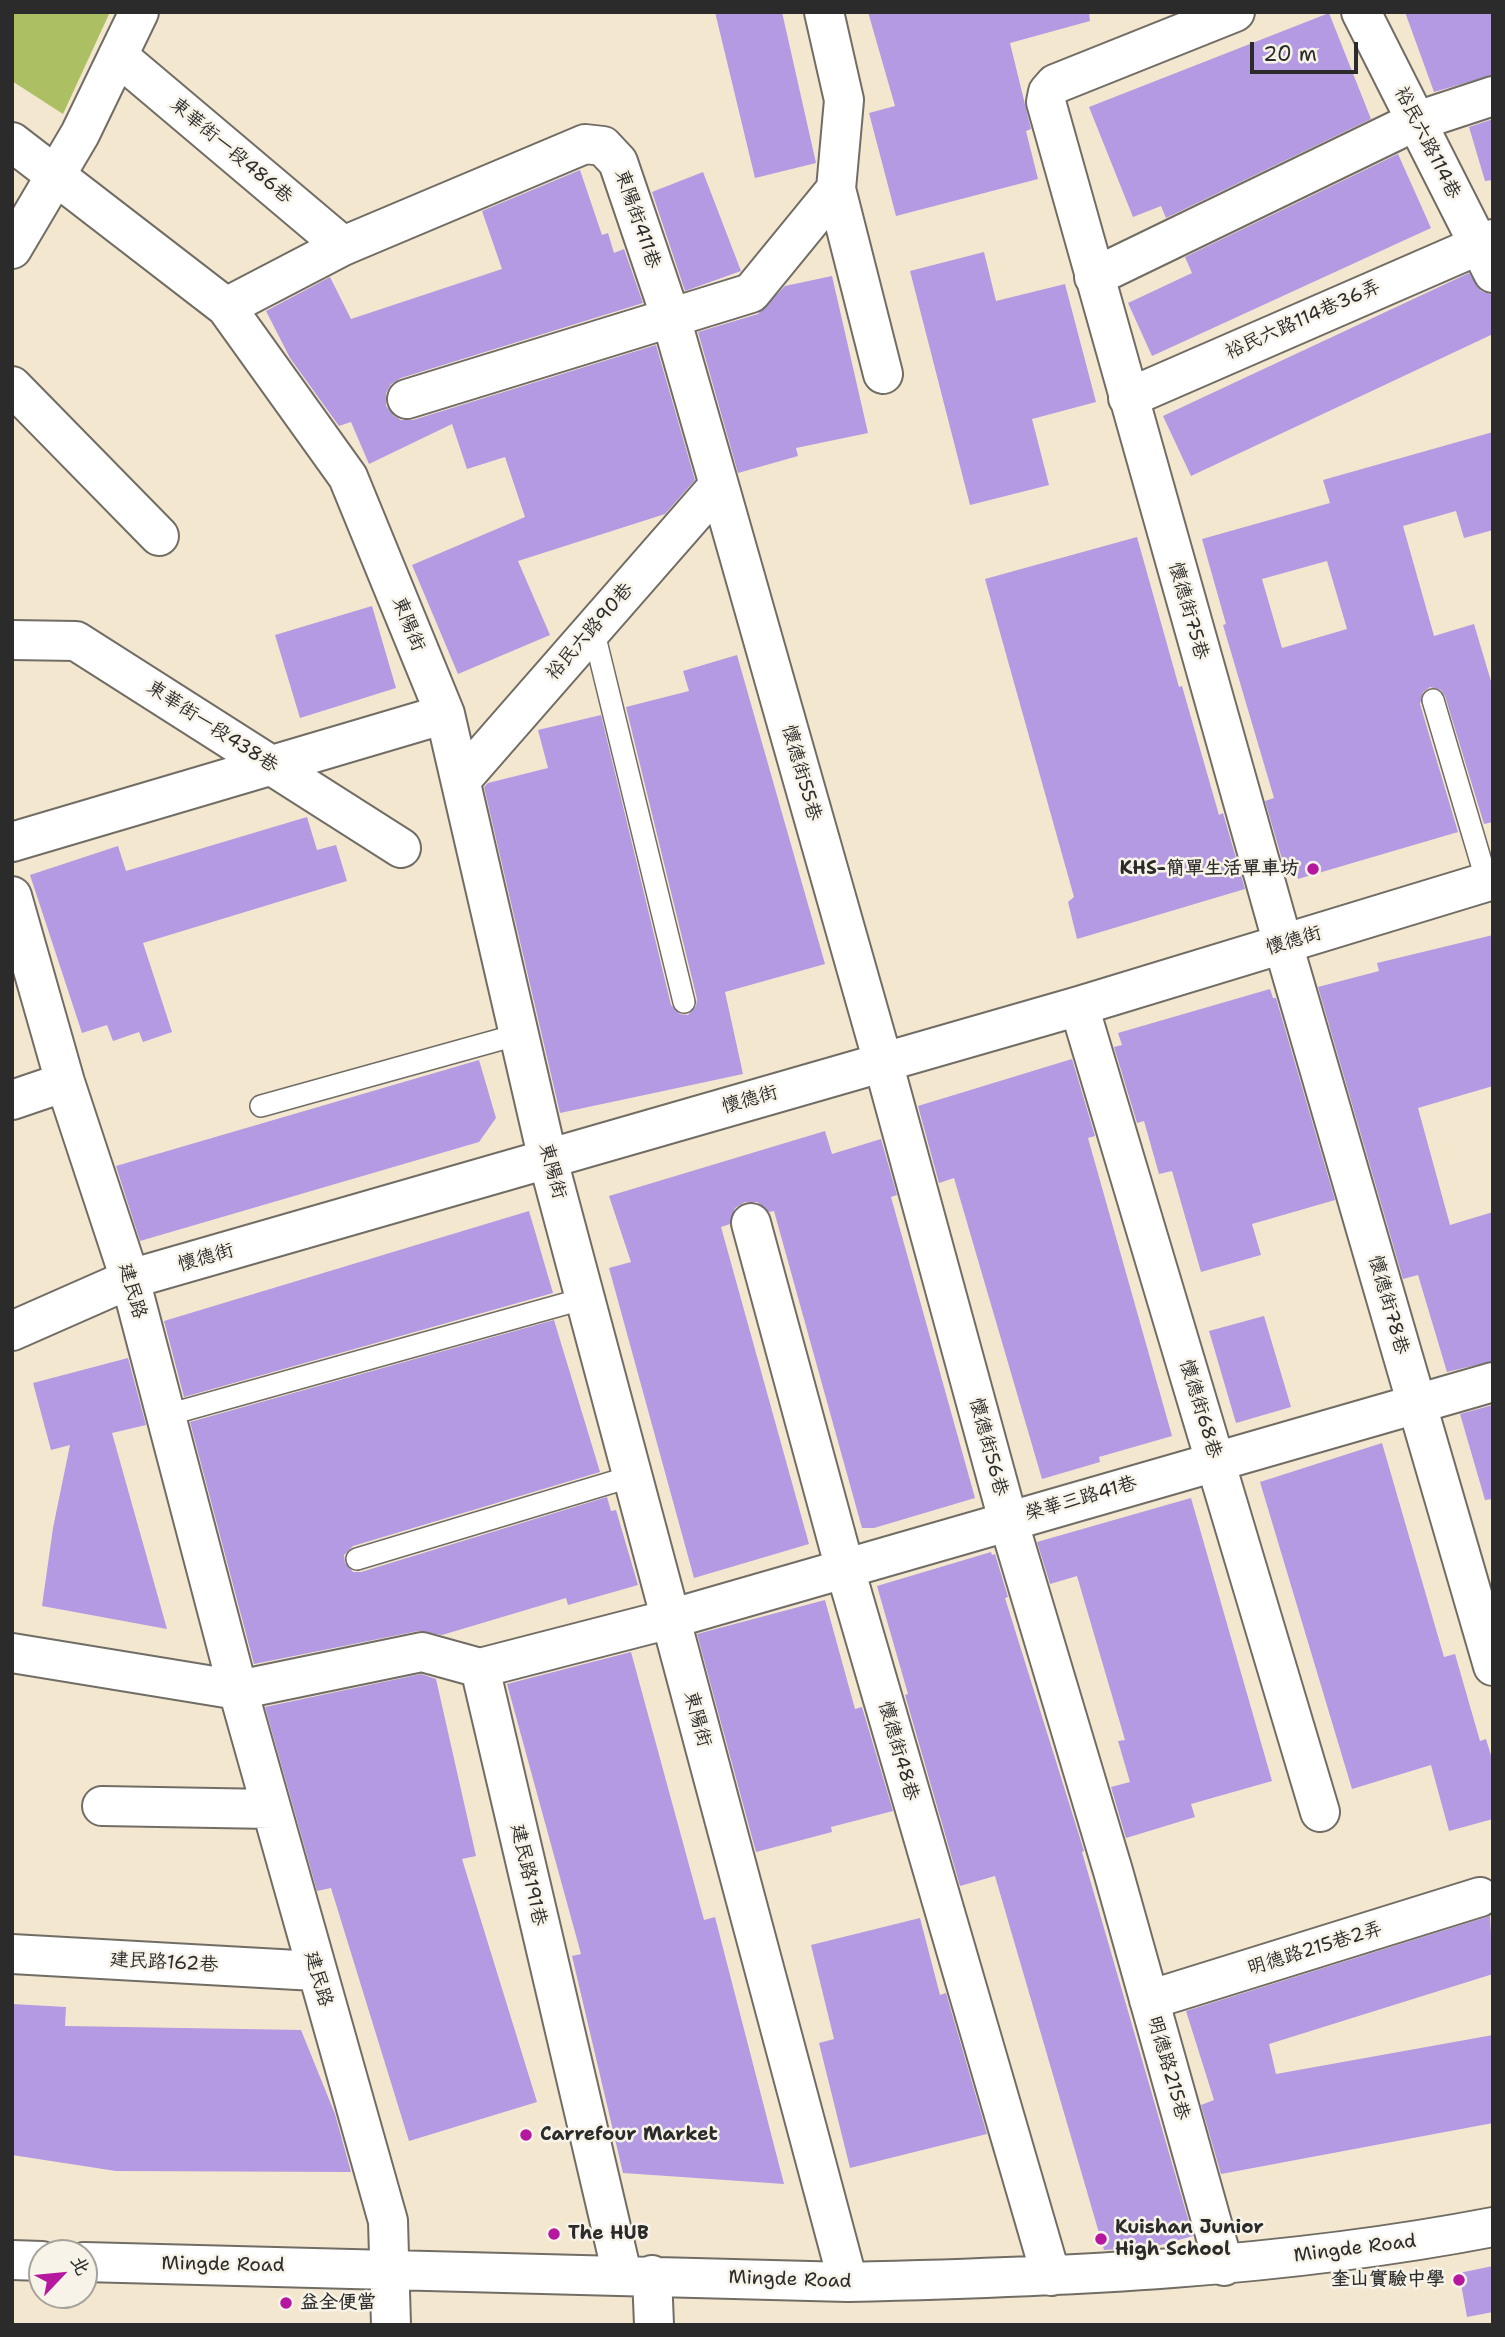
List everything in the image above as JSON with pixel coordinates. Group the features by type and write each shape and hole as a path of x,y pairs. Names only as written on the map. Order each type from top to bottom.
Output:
{"street":[{"path":"12,249 56,175 139,12"},
{"path":"824,12 844,100 836,188 883,374"},
{"name":"懷德街75巷","path":"1235,12 1055,84 1048,92 1046,102 1283,944"},
{"name":"裕民六路114巷","path":"1361,12 1414,122 1488,252"},
{"name":"東華街一段486巷","path":"118,56 343,246"},
{"path":"1094,277 1414,122 1493,96"},
{"name":"東陽街","path":"12,142 226,307 348,477 445,714 548,1160 848,2282"},
{"name":"東陽街411巷","path":"226,307 343,246 585,144 603,146 618,162 671,318 719,485"},
{"path":"407,399 751,293 836,188"},
{"name":"裕民六路114巷36弄","path":"1128,398 1488,252"},
{"path":"12,386 159,536"},
{"name":"裕民六路90巷","path":"462,779 719,485"},
{"name":"懷德街55巷","path":"719,485 883,1062"},
{"name":"東華街一段438巷","path":"12,640 76,640 401,848"},
{"path":"12,842 445,714"},
{"name":"懷德街","path":"12,1331 130,1279 1079,1006 1490,881"},
{"name":"建民路","path":"12,896 27,993 65,1082 130,1279 238,1690 387,2221 391,2325"},
{"name":"懷德街78巷","path":"1283,944 1493,1666"},
{"name":"懷德街68巷","path":"1079,1006 1320,1812"},
{"name":"懷德街56巷","path":"883,1062 1008,1520 1113,1871"},
{"path":"12,1100 65,1082"},
{"name":"懷德街48巷","path":"751,1223 845,1569 1051,2276"},
{"name":"榮華三路41巷","path":"670,1619 1493,1382"},
{"path":"12,1653 238,1690 422,1652 480,1668 670,1619"},
{"name":"建民路191巷","path":"480,1668 637,2275 654,2325"},
{"path":"102,1806 271,1809"},
{"name":"明德路215巷","path":"1113,1871 1224,2266"},
{"name":"明德路215巷2弄","path":"1149,2000 1480,1897"},
{"name":"建民路162巷","path":"12,1954 316,1971"},
{"name":"Mingde Road","path":"98,2262 848,2282 1051,2276 1224,2266 1403,2245 1493,2227"}],"lane":[{"path":"593,629 684,1002"},
{"path":"1433,700 1490,881"},
{"path":"261,1106 520,1034"},
{"path":"167,1416 586,1298"},
{"path":"357,1559 633,1476"}],"green space":[{"path":"12,12 110,12 63,114 12,81"}],"building":[{"path":"715,12 782,12 816,163 755,178"},
{"path":"868,12 1089,12 1090,21 1010,43 1031,129 1026,131 1038,179 896,216 869,113 895,106"},
{"path":"1405,12 1493,12 1493,75 1434,92"},
{"path":"1329,13 1371,119 1166,218 1161,206 1133,217 1089,107"},
{"path":"1493,119 1493,180 1485,181 1469,127"},
{"path":"1398,154 1431,228 1152,356 1128,303 1192,273 1185,257"},
{"path":"580,170 602,235 608,233 614,253 624,249 643,303 401,378 391,384 386,393 386,406 401,420 413,420 656,345 695,480 665,514 518,561 550,635 458,674 412,565 525,517 505,457 467,469 452,424 369,464 351,422 339,426 290,358 266,311 330,277 351,319 502,269 482,211"},
{"path":"703,172 741,271 685,291 652,192"},
{"path":"984,252 996,301 1065,284 1096,402 1032,419 1049,485 970,505 910,271"},
{"path":"1469,273 1481,291 1493,295 1493,334 1191,476 1163,416"},
{"path":"832,276 868,433 796,448 798,456 738,473 698,332 758,314 785,286"},
{"path":"1493,432 1493,530 1464,538 1456,511 1403,526 1434,636 1474,624 1493,688 1493,822 1484,824 1445,696 1441,690 1430,687 1423,692 1420,704 1458,832 1298,879 1297,873 1287,876 1265,801 1274,798 1223,625 1226,624 1202,539 1330,503 1323,480","holes":["1327,561 1347,629 1282,648 1262,579"]},
{"path":"1137,537 1179,687 1182,686 1219,815 1223,813 1245,889 1077,939 1068,902 1074,897 985,579"},
{"path":"372,606 396,688 300,718 275,635"},
{"path":"737,655 825,964 725,992 743,1074 560,1113 484,787 488,783 548,768 538,730 601,715 671,1005 680,1014 688,1015 696,1006 697,999 626,707 689,691 683,671"},
{"path":"307,817 317,850 336,845 347,881 143,943 172,1032 143,1042 139,1032 113,1041 107,1025 82,1033 30,875 118,846 126,871"},
{"path":"1493,935 1493,1086 1418,1108 1450,1225 1493,1212 1493,1361 1447,1372 1418,1275 1403,1279 1318,987 1379,971 1377,963"},
{"path":"1270,989 1273,998 1276,998 1335,1200 1252,1224 1261,1255 1201,1272 1172,1171 1159,1174 1144,1121 1137,1123 1114,1047 1122,1045 1118,1033"},
{"path":"1072,1059 1095,1136 1088,1138 1172,1436 1099,1457 1100,1462 1042,1479 954,1178 939,1183 918,1106"},
{"path":"479,1060 496,1118 479,1142 140,1241 116,1166"},
{"path":"825,1131 832,1154 881,1139 897,1195 891,1197 975,1498 874,1528 862,1528 774,1211 769,1212 757,1202 745,1202 735,1208 730,1224 721,1227 809,1544 694,1578 609,1268 631,1262 609,1196"},
{"path":"529,1211 553,1293 184,1397 164,1321"},
{"path":"1264,1316 1291,1407 1236,1423 1209,1331"},
{"path":"554,1320 600,1472 353,1546 344,1555 345,1563 353,1572 361,1572 607,1497 611,1511 616,1510 638,1585 568,1605 566,1598 442,1635 418,1631 254,1664 190,1422"},
{"path":"128,1358 146,1425 112,1433 167,1629 42,1606 53,1528 70,1445 51,1450 33,1383"},
{"path":"1493,1405 1493,1499 1485,1500 1460,1414"},
{"path":"1382,1443 1444,1657 1455,1654 1480,1741 1486,1739 1493,1762 1493,1819 1449,1831 1431,1765 1352,1789 1260,1482"},
{"path":"1191,1498 1272,1781 1191,1804 1195,1817 1126,1838 1111,1787 1130,1782 1118,1741 1125,1740 1077,1576 1050,1584 1037,1542"},
{"path":"991,1552 992,1555 995,1554 1008,1597 1005,1598 1084,1851 1082,1852 1193,2236 1153,2247 1104,2250 995,1876 960,1886 877,1586"},
{"path":"825,1600 855,1709 862,1707 893,1811 831,1827 832,1832 756,1852 697,1634"},
{"path":"631,1652 704,1920 715,1917 784,2184 623,2173 572,1956 581,1954 507,1684"},
{"path":"421,1674 436,1679 476,1856 462,1859 537,2102 409,2141 331,1888 317,1891 265,1707"},
{"path":"1490,1916 1493,1974 1269,2044 1276,2074 1493,2035 1493,2123 1221,2174 1201,2105 1214,2100 1186,2011"},
{"path":"920,1918 940,1995 946,1993 987,2134 850,2168 819,2043 834,2039 811,1945"},
{"path":"12,2004 66,2007 65,2026 301,2030 335,2114 351,2172 116,2171 12,2155"},
{"path":"1493,2266 1493,2312 1467,2317 1459,2273"}],"place":[{"name":"KHS-簡單生活單車坊","path":"1313,869"},
{"name":"Carrefour Market","path":"526,2135"},
{"name":"The HUB","path":"554,2234"},
{"name":"Kuishan Junior High School","path":"1101,2239"},
{"name":"奎山實驗中學","path":"1459,2280"},
{"name":"益全便當","path":"286,2303"}]}
